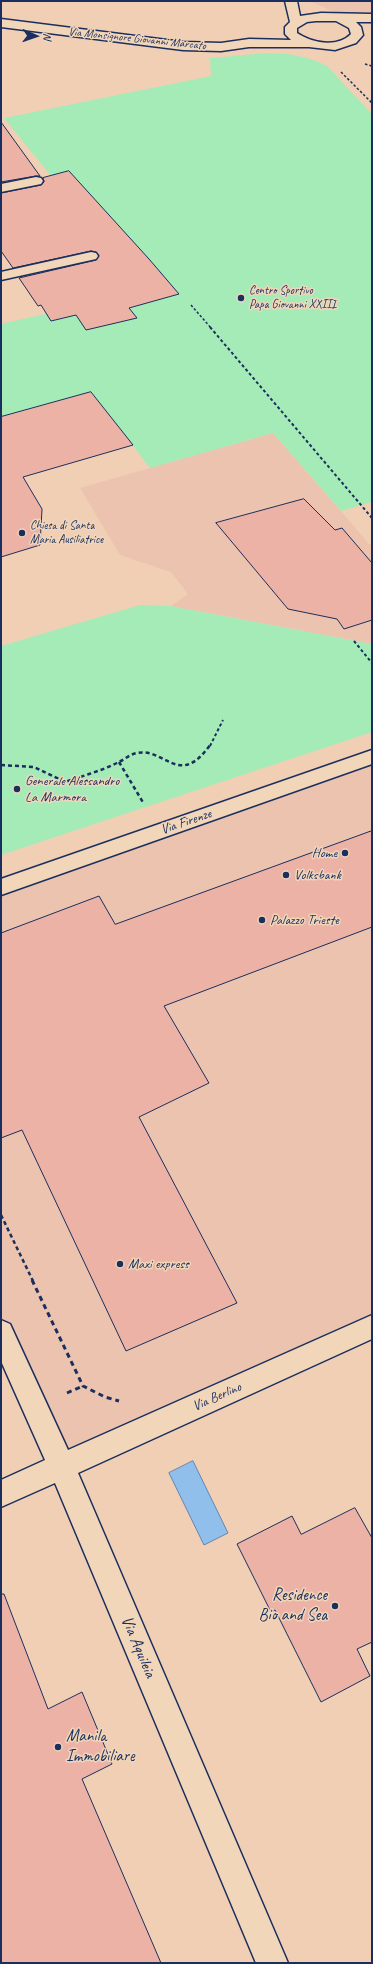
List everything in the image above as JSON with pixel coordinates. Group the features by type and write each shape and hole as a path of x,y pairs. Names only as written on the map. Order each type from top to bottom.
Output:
{"street":[{"path":"291,1 293,25 291,34 296,39 307,44"},
{"path":"309,4 336,18 352,24 357,32"},
{"name":"Via Monsignore Giovanni Marcato","path":"249,43 312,17 372,18"},
{"name":"Via Monsignore Giovanni Marcato","path":"1,23 183,46 221,47 249,43 335,46 351,40 355,37 357,32 372,26"},
{"path":"1,188 36,181"},
{"path":"1,276 92,256"},
{"name":"Via Firenze","path":"1,887 372,757"},
{"name":"Via Berlino","path":"1,1494 372,1327"},
{"name":"Via Aquileia","path":"1,1332 62,1467 272,1963"}],"path":[{"path":"338,69 372,103"},
{"path":"191,305 372,518"},
{"path":"354,641 372,663"},
{"path":"1,765 34,767 65,782 119,762 137,753 153,753 173,764 186,765 200,759 210,746 223,720"},
{"path":"119,762 146,807"},
{"path":"1,1215 83,1386 110,1400 122,1402"}],"shaded area":[{"path":"309,1 372,1 372,16 339,14"},
{"path":"273,433 372,547 372,644 171,606 188,594 171,572 120,555 80,488"},
{"path":"372,757 372,1330 62,1467 1,1329 1,887"}],"green space":[{"name":"Centro Sportivo Papa Giovanni XXIII","path":"267,53 298,56 327,66 372,114 372,502 341,511 273,433 150,468 91,392 1,417 1,324 71,308 129,264 51,176 4,118 211,76 210,58"},
{"path":"140,605 171,606 372,644 372,732 1,855 1,646"}],"water":[{"path":"193,1461 228,1533 204,1545 169,1473"}],"building":[{"path":"1,122 40,176 1,182"},
{"path":"69,171 179,294 129,308 137,318 86,330 76,315 51,321 41,305 38,306 19,278 96,260 99,255 96,252 91,251 13,268 1,251 1,193 41,185 44,182 43,178"},
{"path":"91,392 133,445 23,477 42,509 40,545 1,557 1,417"},
{"path":"304,499 335,530 342,528 372,563 372,620 344,629 337,619 288,609 216,523"},
{"path":"372,831 372,927 164,1006 209,1083 139,1117 237,1303 126,1351 22,1130 1,1138 1,933 99,896 115,924"},
{"name":"Residence Bio and Sea","path":"355,1508 372,1538 372,1642 357,1649 370,1676 321,1702 275,1610 271,1612 237,1544 292,1516 301,1534"},
{"path":"1,1594 4,1594 48,1709 82,1692 112,1764 82,1779 161,1963 1,1963"}],"place":[{"name":"Centro Sportivo Papa Giovanni XXIII","path":"241,298"},
{"name":"Chiesa di Santa Maria Ausiliatrice","path":"22,533"},
{"name":"Generale Alessandro La Marmora","path":"17,789"},
{"name":"Home","path":"345,853"},
{"name":"Volksbank","path":"286,875"},
{"name":"Palazzo Trieste","path":"262,920"},
{"name":"Maxi express","path":"120,1264"},
{"name":"Residence Bio and Sea","path":"335,1606"},
{"name":"Manila Immobiliare","path":"58,1747"}]}
